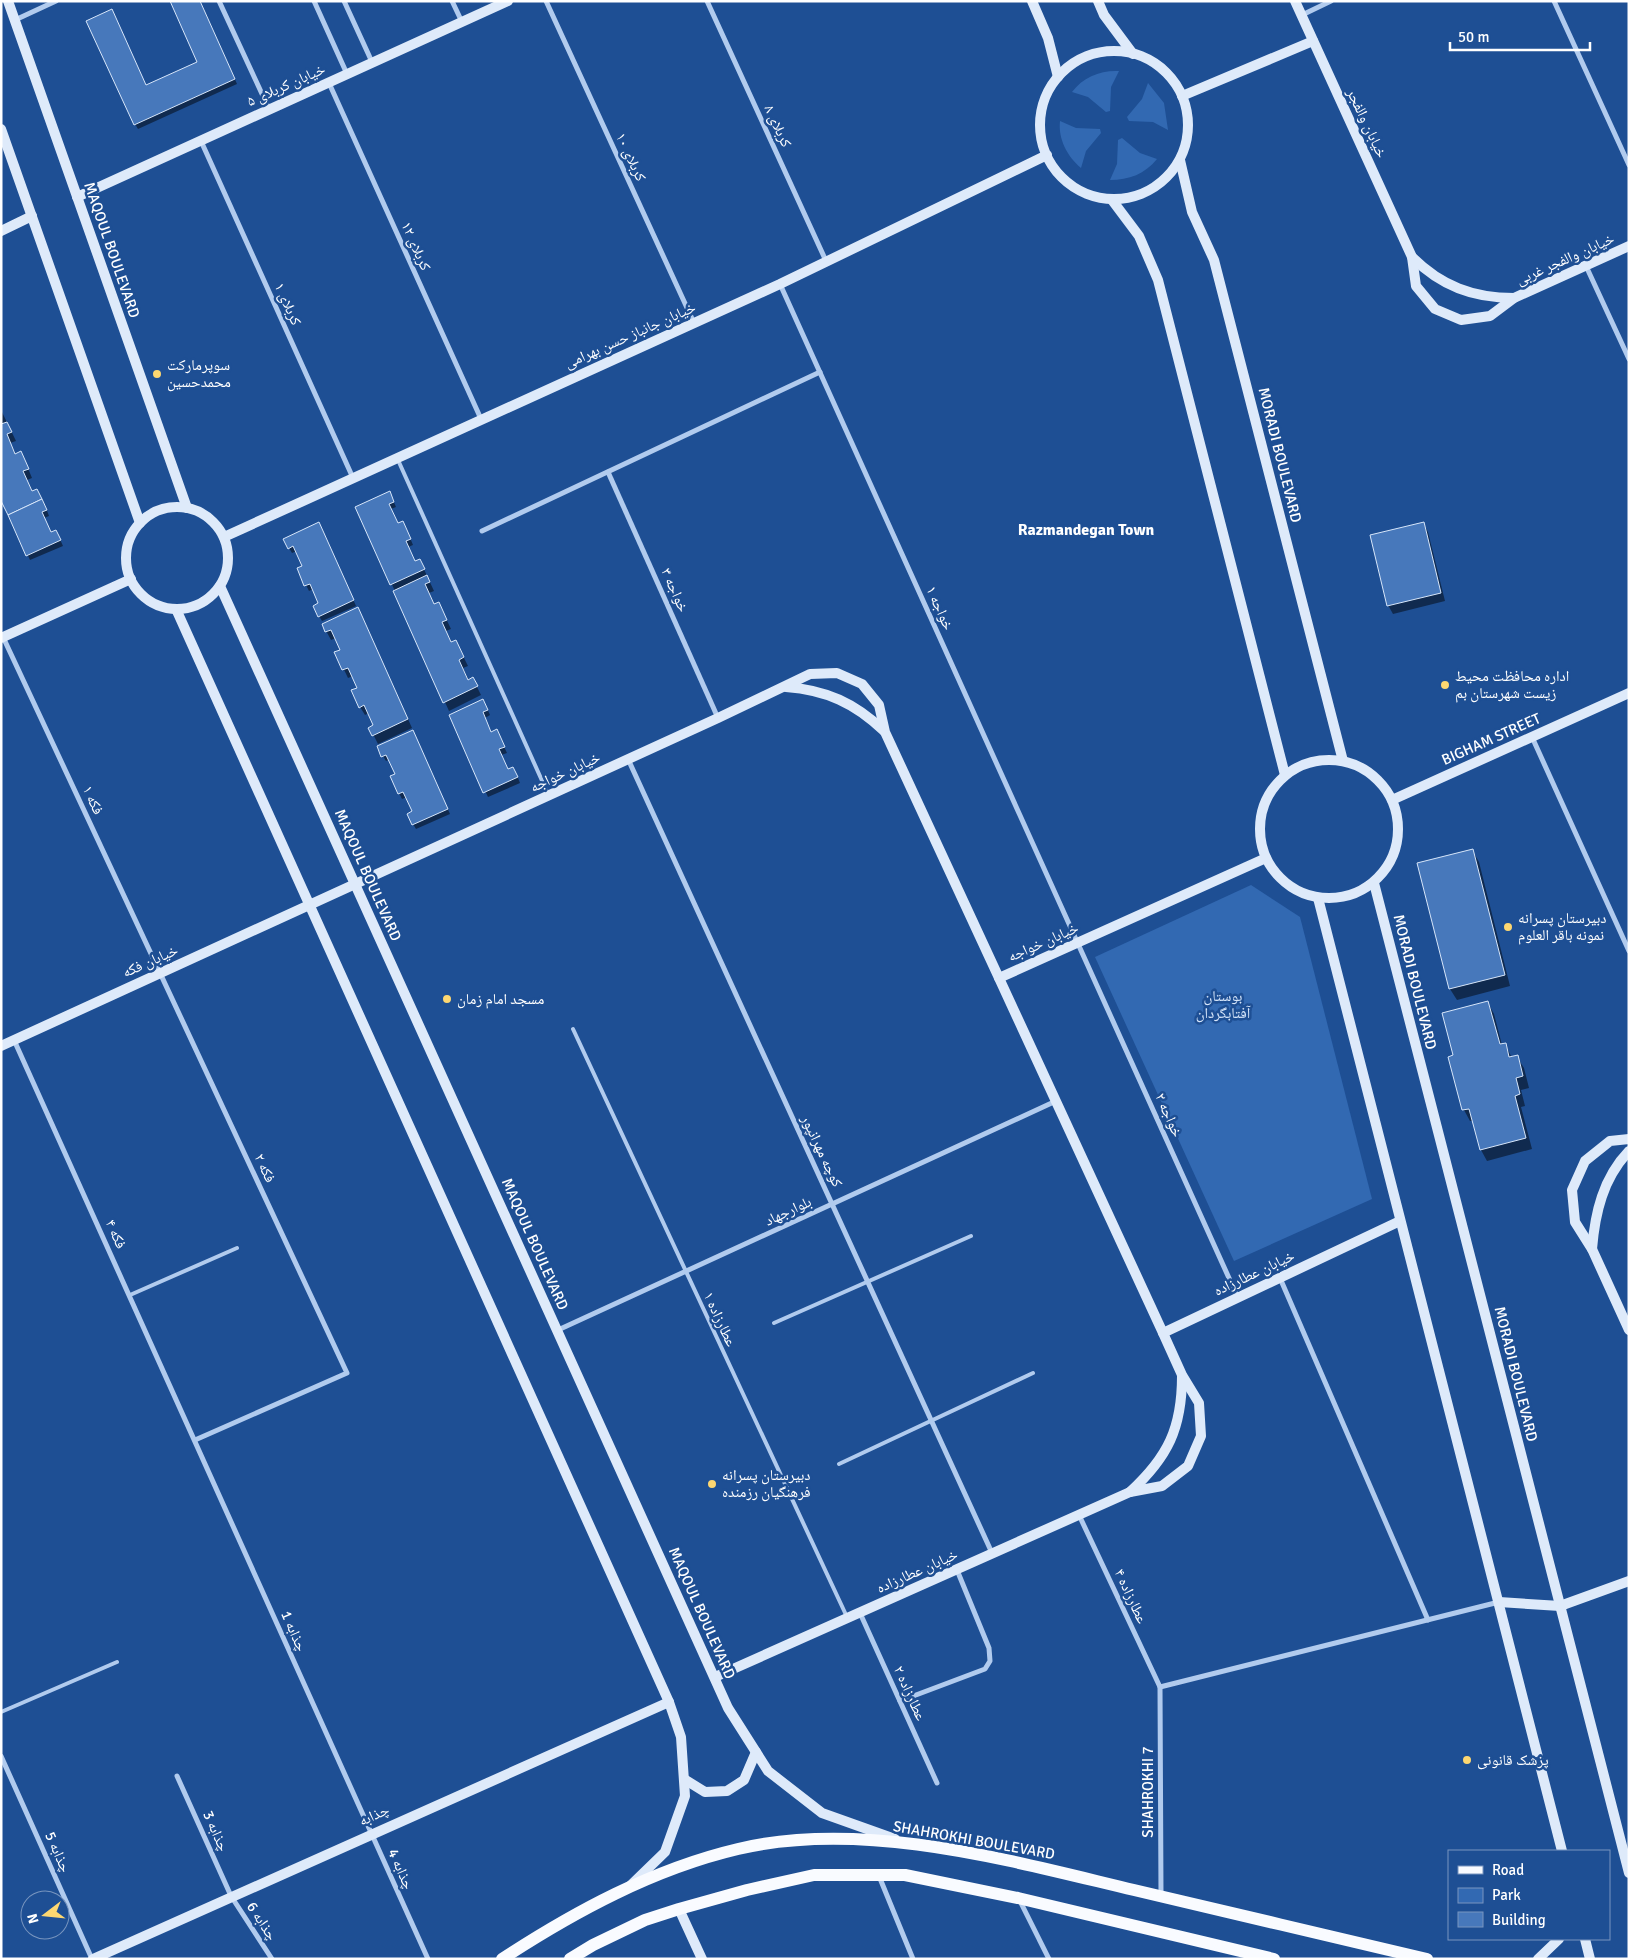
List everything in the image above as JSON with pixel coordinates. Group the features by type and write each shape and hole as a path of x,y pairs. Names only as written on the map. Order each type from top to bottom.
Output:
{"main road":[{"name":"SHAHROKHI BOULEVARD","path":"502,1959 567,1920 628,1888 680,1866 739,1848 805,1840 901,1841 1036,1866 1427,1959"},
{"path":"570,1959 593,1945 645,1920 679,1908 747,1890 814,1875 905,1875 1018,1898 1274,1959"}],"street":[{"name":"MAQOUL BOULEVARD","path":"8,1 187,508"},
{"path":"15,20 56,1"},
{"path":"219,1 269,109"},
{"path":"314,1 348,74"},
{"path":"344,1 373,63"},
{"path":"452,1 462,22"},
{"name":"خیابان کربلای ۵","path":"77,197 508,1"},
{"name":"کربلای ۱۰","path":"546,1 694,323"},
{"name":"کربلای ۸","path":"707,1 826,261"},
{"path":"1032,1 1048,38 1058,77"},
{"path":"1098,1 1104,15 1134,54"},
{"name":"خیابان والفجر","path":"1295,1 1412,257"},
{"path":"1301,15 1331,1"},
{"path":"1554,1 1629,165"},
{"path":"1182,96 1313,41"},
{"path":"1117,51 1134,54 1149,60 1162,69 1174,81 1182,96 1188,128 1180,160 1170,174 1144,194 1112,200 1095,197 1080,191 1066,182 1055,169 1047,155 1040,122 1042,106 1049,90 1070,65 1092,55 1117,51"},
{"name":"کربلای ۱۲","path":"329,83 481,420"},
{"path":"1,129 140,523"},
{"name":"کربلای ۱","path":"201,140 353,478"},
{"name":"خیابان جانباز حسن بهرامی","path":"224,537 780,284 1047,155"},
{"name":"MORADI BOULEVARD","path":"1180,160 1192,212 1214,260 1343,761"},
{"path":"1112,200 1139,236 1158,280 1285,775"},
{"path":"1,231 32,216"},
{"name":"خیابان والفجر غربی","path":"1514,298 1629,246"},
{"path":"1412,257 1416,286 1435,309 1452,316 1462,320 1490,316 1514,298"},
{"path":"1412,257 1426,270 1458,290 1495,298 1514,298"},
{"path":"1586,266 1629,359"},
{"name":"خواجه ۱","path":"780,284 1078,943"},
{"path":"482,531 820,372"},
{"name":"خواجه ۳","path":"608,472 718,718"},
{"path":"187,508 202,513 215,523 224,537 228,553 227,570 220,586 201,604 176,610 157,605 142,595 131,579 127,564 127,550 132,536 140,523 161,510 187,508"},
{"path":"2,637 131,579"},
{"name":"MAQOUL BOULEVARD","path":"220,586 728,1708 768,1771 822,1813 901,1841"},
{"path":"176,610 669,1702 681,1737 685,1796 665,1852 628,1888"},
{"name":"فکه ۱","path":"2,637 160,973"},
{"name":"خیابان خواجه","path":"310,905 786,687 810,674 837,673 862,684 879,705 885,732 999,978 1266,858"},
{"name":"خیابان خواجه","path":"786,687 808,688 830,694 863,712 885,732"},
{"name":"BIGHAM STREET","path":"1392,800 1629,693"},
{"path":"1532,737 1629,951"},
{"name":"کوچه مهرانپور","path":"628,759 993,1554"},
{"path":"1322,760 1343,761 1358,766 1372,774 1384,786 1392,800 1398,818 1399,836 1395,854 1386,870 1374,883 1357,894 1338,899 1318,898 1301,893 1286,884 1274,872 1266,858 1260,831 1264,804 1273,788 1285,775 1303,765 1322,760"},
{"name":"MORADI BOULEVARD","path":"1374,883 1629,1873"},
{"path":"1318,898 1562,1850"},
{"name":"خیابان فکه","path":"1,1046 310,905"},
{"name":"خواجه ۲","path":"1078,943 1238,1298"},
{"name":"فکه ۲","path":"160,973 346,1373 194,1440"},
{"path":"999,978 1163,1333"},
{"name":"فکه ۴","path":"14,1040 194,1440"},
{"name":"بلوارجهاد","path":"558,1330 1056,1102"},
{"path":"1629,1139 1610,1141 1585,1161 1572,1190 1574,1222 1592,1249 1629,1330"},
{"path":"1592,1249 1594,1224 1600,1199 1610,1176 1629,1151"},
{"name":"خیابان عطارزاده","path":"715,1677 1130,1492 1162,1486 1188,1466 1201,1436 1199,1403 1182,1375 1163,1333 1400,1221"},
{"path":"1280,1278 1428,1620"},
{"name":"خیابان عطارزاده","path":"1130,1492 1150,1474 1160,1460 1176,1428 1182,1402 1182,1375"},
{"name":"چذابه 1","path":"194,1440 371,1833"},
{"name":"عطارزاده ۴","path":"1079,1515 1160,1687"},
{"path":"900,1701 985,1669 990,1661 989,1648 957,1570"},
{"path":"1160,1687 1499,1602 1560,1606 1629,1581"},
{"name":"عطارزاده ۲","path":"860,1613 937,1783"},
{"name":"SHAHROKHI 7","path":"1160,1687 1161,1896"},
{"name":"چذابه","path":"92,1959 371,1833 669,1702"},
{"path":"684,1779 706,1792 727,1791 744,1780 756,1752"},
{"name":"چذابه 5","path":"1,1756 92,1959"},
{"name":"چذابه 3","path":"177,1776 231,1896"},
{"name":"چذابه 4","path":"371,1833 428,1959"},
{"path":"879,1875 913,1959"},
{"name":"چذابه 6","path":"231,1896 272,1959"},
{"path":"1018,1898 1049,1957 1041,1959"},
{"path":"679,1908 702,1959"},
{"path":"1538,1959 1558,1940"},
{"path":"1585,1940 1590,1959"}],"lane":[{"path":"397,458 549,796"},
{"name":"عطارزاده ۱","path":"573,1029 848,1619"},
{"path":"774,1323 971,1236"},
{"path":"130,1295 238,1248"},
{"path":"839,1464 1033,1373"},
{"path":"1,1712 117,1662"}],"green space":[{"path":"1119,71 1111,87 1110,111 1106,112 1088,97 1072,92 1087,78 1099,73"},
{"path":"1148,83 1164,103 1168,130 1153,122 1129,121 1127,117 1142,99"},
{"path":"1060,121 1076,128 1100,129 1101,133 1086,151 1081,168 1064,147 1060,134"},
{"path":"1122,138 1140,153 1157,159 1147,169 1136,175 1124,179 1110,180 1117,164 1118,140"},
{"name":"بوستان آفتابگردان","path":"1251,885 1300,917 1372,1199 1234,1261 1095,957"}],"building":[{"path":"170,1 200,1 235,79 134,125 86,21 112,9 146,85 197,62"},
{"path":"7,422 12,432 7,434 15,454 21,451 29,469 23,471 32,491 37,489 42,499 8,515 1,501 1,424"},
{"path":"390,491 394,502 389,504 398,523 403,521 411,539 406,541 415,561 420,559 425,569 390,585 355,507"},
{"path":"42,499 47,510 42,512 51,532 56,530 61,540 26,556 8,515"},
{"path":"319,522 354,600 318,617 313,606 318,603 310,584 304,586 297,568 302,566 293,546 288,549 283,539"},
{"path":"1424,522 1441,593 1387,606 1370,535"},
{"path":"427,575 430,582 425,584 434,604 439,602 447,620 442,622 451,642 456,640 464,657 459,660 468,680 473,677 478,686 443,703 393,591"},
{"path":"358,607 408,719 372,736 368,728 373,725 364,705 359,708 351,690 357,688 348,668 342,670 334,652 340,650 331,630 325,632 322,624"},
{"path":"483,699 488,710 483,712 491,732 497,729 505,747 499,749 508,769 513,767 518,777 483,793 449,715"},
{"path":"413,730 448,809 412,825 407,814 412,811 403,792 398,794 390,776 395,774 386,755 381,757 377,746"},
{"path":"1473,849 1505,975 1449,989 1417,863"},
{"path":"1488,1001 1500,1044 1506,1043 1509,1057 1518,1055 1523,1076 1516,1078 1520,1094 1515,1096 1526,1138 1480,1150 1469,1109 1462,1110 1448,1057 1453,1055 1442,1013"}],"place":[{"name":"سوپرمارکت محمدحسین","path":"157,374"},
{"name":"اداره محافظت محیط زیست شهرستان بم","path":"1445,685"},
{"name":"دبیرستان پسرانه نمونه باقر العلوم","path":"1508,927"},
{"name":"مسجد امام زمان","path":"447,999"},
{"name":"دبیرستان پسرانه فرهنگیان رزمنده","path":"712,1484"},
{"name":"پزشک قانونی","path":"1467,1760"}],"district":[{"name":"Razmandegan Town","path":"1086,530"}]}
